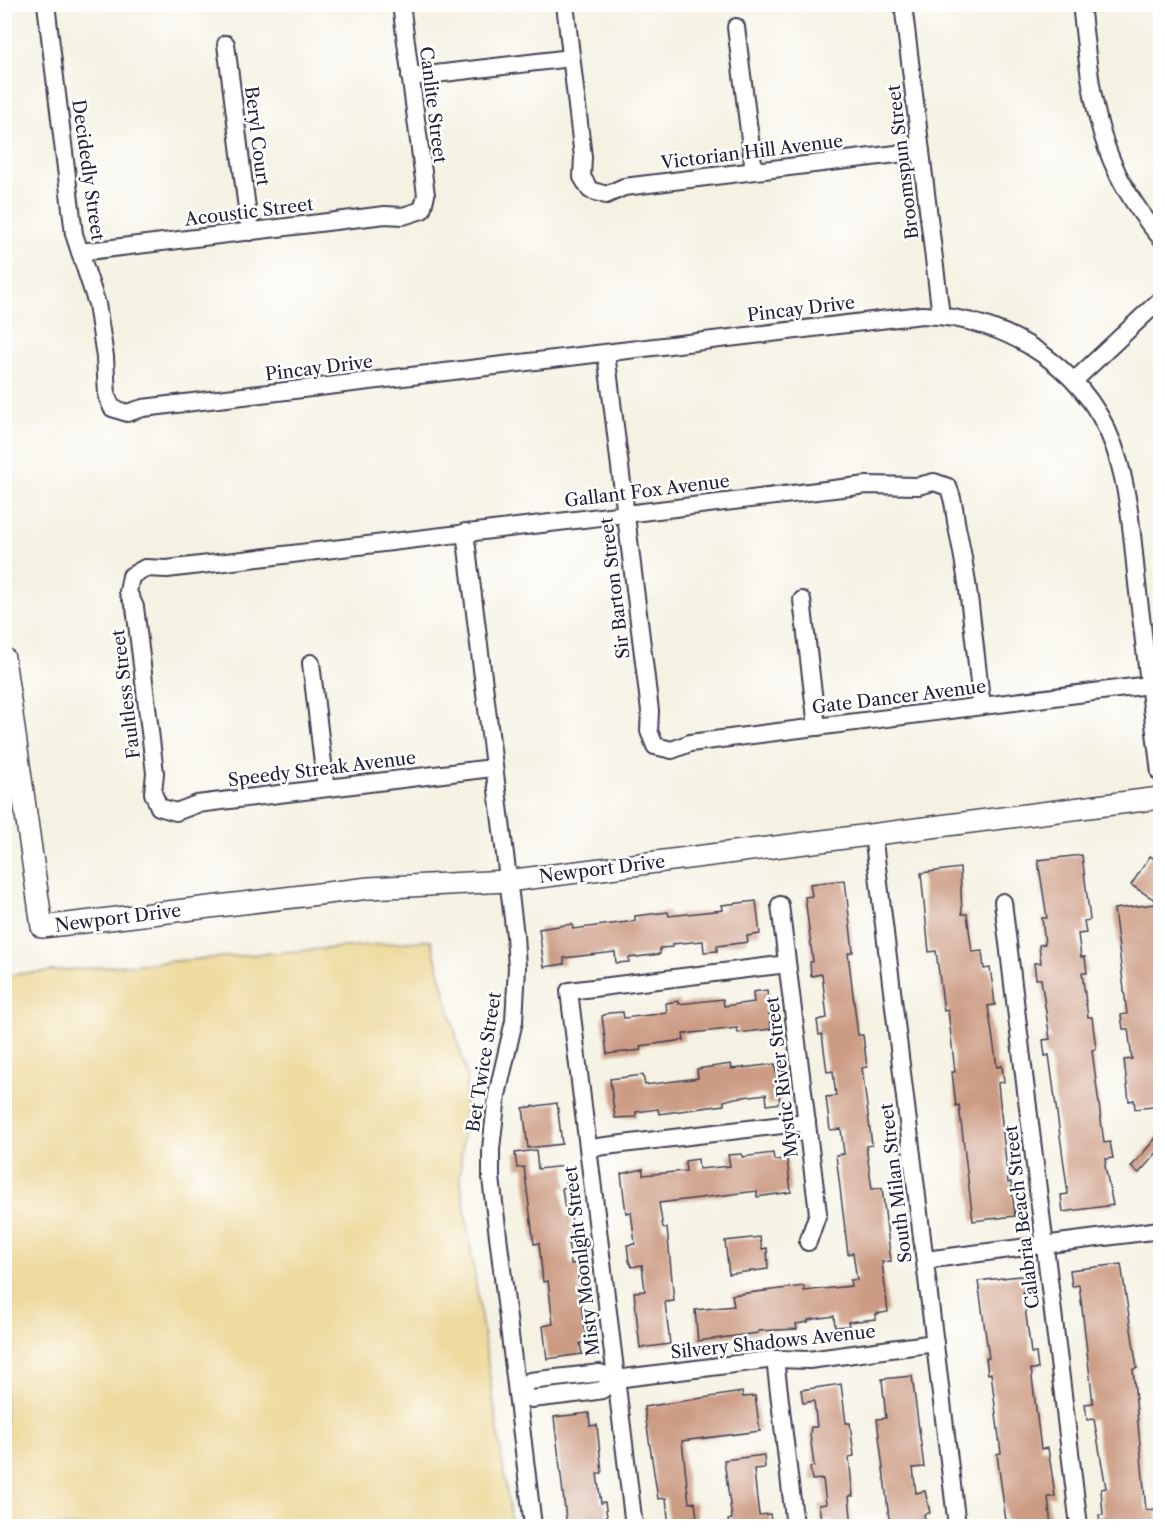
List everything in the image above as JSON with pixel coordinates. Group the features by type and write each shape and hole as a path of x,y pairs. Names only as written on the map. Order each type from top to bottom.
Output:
{"street":[{"name":"Decidedly Street","path":"46,4 74,234 97,304 105,357 107,396 112,408"},
{"name":"Canlite Street","path":"401,4 426,195 422,210"},
{"path":"410,77 571,58 565,4"},
{"name":"Broomspun Street","path":"903,4 941,316"},
{"path":"1081,4 1093,105 1107,152 1126,193 1161,237"},
{"path":"736,27 754,171"},
{"name":"Beryl Court","path":"226,44 250,232"},
{"name":"Victorian Hill Avenue","path":"571,58 583,157 582,177 590,190 606,195 624,187 921,151"},
{"name":"Acoustic Street","path":"80,252 385,215 403,216 422,210"},
{"path":"1075,380 1161,300"},
{"name":"Pincay Drive","path":"112,408 127,413 143,408 889,318 941,316 969,320 999,330 1054,362 1075,380 1102,420 1119,460 1129,514 1161,773"},
{"name":"Sir Barton Street","path":"606,353 650,711 649,731 656,746"},
{"name":"Gallant Fox Avenue","path":"131,576 145,568 167,569 867,485 918,486 934,482 948,488 955,502 955,519 964,562 982,706"},
{"name":"Bet Twice Street","path":"465,532 492,768 515,935 516,996 493,1121 491,1178 533,1527"},
{"name":"Faultless Street","path":"131,576 128,592 135,607 155,773 153,793 159,807"},
{"path":"802,600 817,727"},
{"name":"Newport Drive","path":"4,658 42,927 369,888 507,881 1161,798"},
{"path":"311,663 326,788"},
{"name":"Gate Dancer Avenue","path":"656,746 672,750 690,743 1149,685"},
{"name":"Speedy Streak Avenue","path":"159,807 176,812 197,804 492,768"},
{"name":"South Milan Street","path":"873,834 957,1527"},
{"name":"Calabria Beach Street","path":"1003,902 1079,1527"},
{"name":"Mystic River Street","path":"780,905 818,1213 808,1242"},
{"name":"Misty Moonlght Street","path":"634,1527 569,991 788,964"},
{"path":"589,1148 807,1122"},
{"path":"925,1260 1161,1230"},
{"name":"Silvery Shadows Avenue","path":"517,1392 530,1382 600,1373 616,1379 775,1359 809,1360 935,1343"},
{"path":"775,1359 795,1527"}],"sand":[{"path":"431,940 467,1076 460,1176 512,1526 5,1526 5,975"}],"building":[{"path":"1082,855 1090,920 1084,921 1086,933 1078,934 1081,957 1085,957 1087,973 1082,973 1088,1017 1092,1017 1096,1049 1092,1050 1104,1143 1110,1142 1113,1158 1106,1159 1105,1166 1113,1205 1063,1212 1061,1195 1068,1194 1049,1055 1045,1056 1043,1040 1050,1039 1041,979 1036,979 1034,963 1041,963 1039,945 1045,944 1042,918 1047,918 1038,860"},
{"path":"1150,856 1161,863 1161,904 1131,885"},
{"path":"960,868 962,914 967,914 972,952 982,951 984,969 990,968 995,1005 988,1006 997,1067 1002,1066 1004,1082 998,1083 1008,1183 1011,1182 1015,1216 973,1221 959,1105 956,1106 952,1072 955,1072 948,1010 944,1011 936,951 929,952 921,873"},
{"path":"845,880 853,952 848,953 858,1035 863,1035 867,1067 862,1068 872,1145 866,1146 872,1189 882,1188 891,1261 882,1262 888,1312 876,1314 876,1319 848,1322 849,1326 835,1327 834,1316 796,1324 797,1329 758,1331 758,1333 698,1341 695,1310 734,1306 732,1295 804,1286 804,1291 851,1286 850,1280 857,1280 853,1253 848,1254 836,1155 844,1154 841,1129 830,1130 826,1097 836,1096 833,1071 827,1072 822,1034 819,1035 817,1020 827,1018 822,974 811,976 810,962 813,962 805,897 812,896 810,884"},
{"path":"756,901 760,934 747,936 748,942 717,946 717,951 704,952 703,941 672,944 673,947 660,948 660,954 629,958 629,962 616,963 615,952 564,958 564,964 544,967 539,929 572,924 573,929 635,921 635,916 668,912 669,916 723,910 722,905"},
{"path":"1155,904 1161,971 1161,1106 1135,1109 1134,1100 1129,1101 1124,1060 1132,1059 1128,1029 1123,1029 1121,1015 1127,1014 1114,909"},
{"path":"767,990 771,1029 738,1033 737,1028 683,1034 684,1040 640,1046 641,1050 607,1054 602,1016 609,1013 623,1012 624,1018 667,1013 666,1003 679,1001 679,1004 723,999 724,1006 754,1002 753,992"},
{"path":"731,1064 732,1069 775,1064 780,1103 767,1105 766,1094 735,1098 724,1101 724,1105 659,1114 658,1109 636,1112 636,1117 615,1118 610,1079 643,1075 645,1085 698,1078 697,1069"},
{"path":"557,1103 562,1144 528,1148 523,1108"},
{"path":"1161,1132 1161,1148 1139,1173 1131,1167"},
{"path":"536,1150 538,1169 565,1166 567,1187 562,1188 566,1217 571,1216 573,1232 571,1232 571,1239 568,1239 571,1264 580,1263 582,1277 578,1277 586,1342 580,1343 582,1354 547,1359 543,1326 553,1324 548,1281 543,1282 539,1243 534,1244 524,1167 517,1168 515,1153"},
{"path":"773,1153 774,1160 787,1159 791,1192 757,1197 757,1191 659,1203 663,1228 667,1228 674,1301 665,1302 670,1344 640,1348 634,1292 645,1291 642,1265 632,1267 629,1261 627,1245 635,1244 631,1212 626,1213 621,1174 643,1169 643,1175 686,1171 685,1161 698,1159 699,1169 730,1166 728,1155 742,1154 742,1157"},
{"path":"760,1237 762,1249 767,1248 768,1269 729,1274 725,1241"},
{"path":"1121,1264 1137,1368 1133,1369 1146,1510 1157,1509 1159,1527 1100,1527 1099,1515 1103,1515 1101,1489 1106,1488 1094,1419 1087,1420 1085,1404 1093,1403 1079,1285 1072,1286 1070,1270"},
{"path":"1028,1275 1030,1292 1023,1292 1031,1353 1036,1353 1038,1369 1031,1369 1041,1449 1048,1448 1055,1497 1048,1497 1051,1527 1009,1527 1008,1520 1006,1521 997,1454 1001,1453 991,1373 988,1374 986,1358 989,1358 978,1281"},
{"path":"912,1376 924,1467 913,1468 916,1493 925,1491 930,1513 924,1514 926,1526 890,1527 877,1419 886,1418 882,1379"},
{"path":"841,1384 846,1423 850,1423 854,1456 849,1457 853,1496 849,1496 852,1527 832,1527 832,1520 821,1521 819,1505 826,1504 823,1479 812,1480 810,1467 814,1466 811,1427 817,1427 814,1401 803,1403 801,1390"},
{"path":"742,1392 743,1397 755,1396 760,1431 682,1441 689,1503 695,1502 698,1527 669,1527 666,1498 658,1499 644,1407"},
{"path":"589,1413 590,1426 597,1425 602,1473 597,1474 601,1503 605,1502 608,1524 567,1527 554,1417"},
{"path":"764,1455 765,1468 754,1469 756,1490 759,1515 770,1514 772,1527 729,1527 728,1520 732,1519 724,1460"}]}
